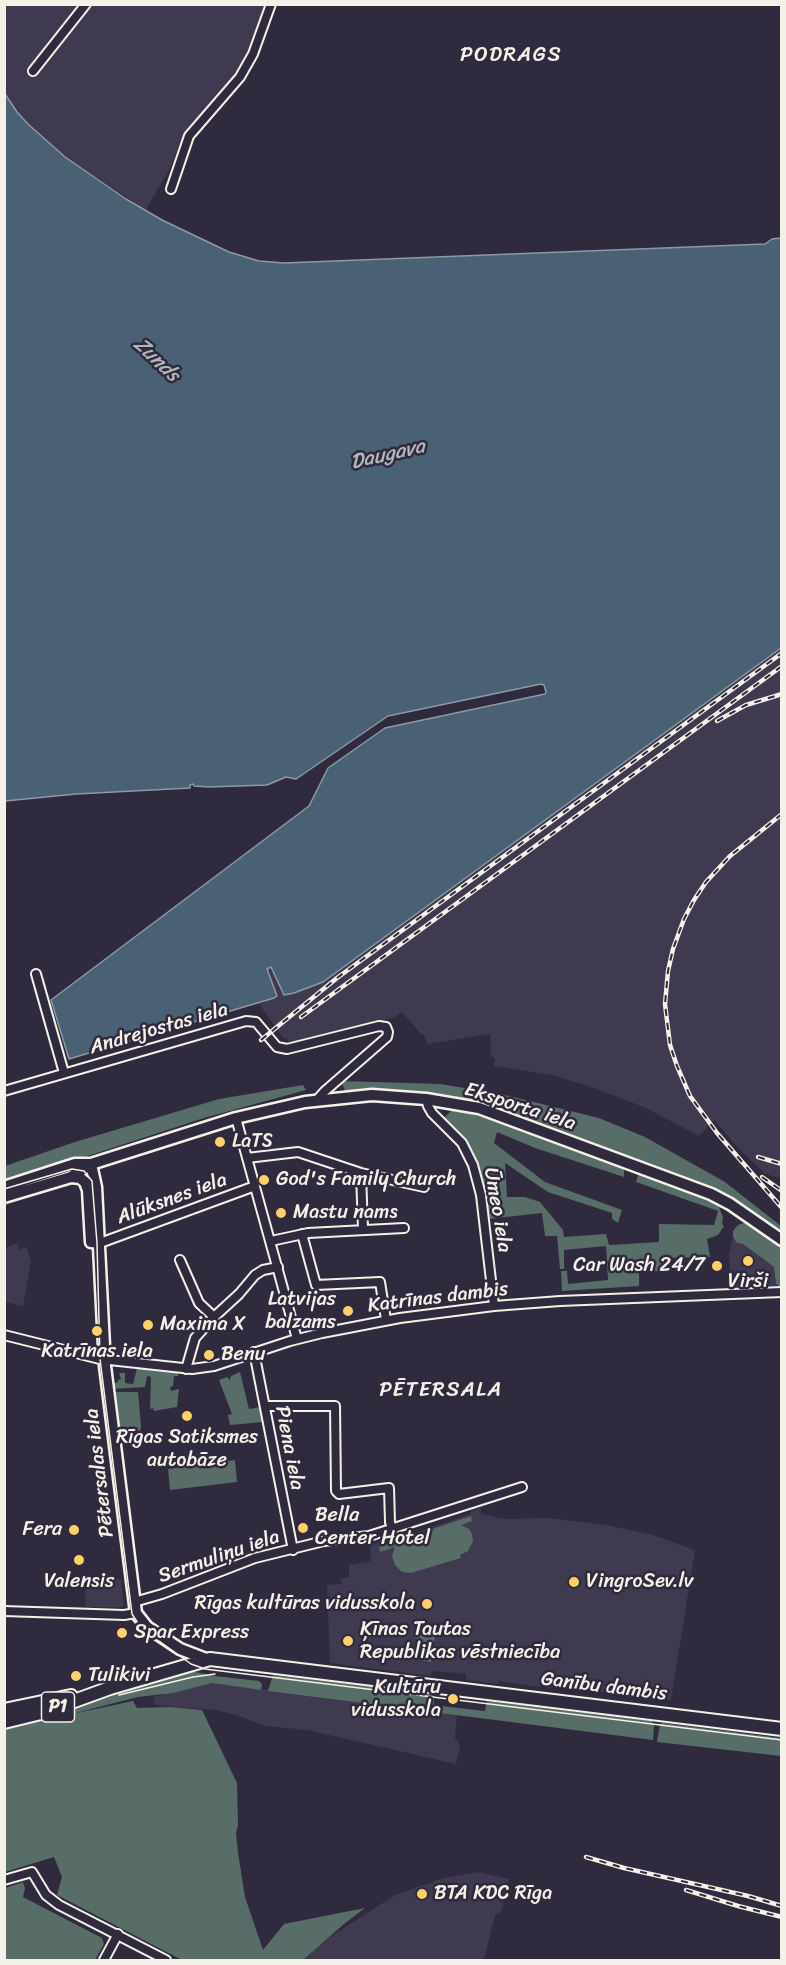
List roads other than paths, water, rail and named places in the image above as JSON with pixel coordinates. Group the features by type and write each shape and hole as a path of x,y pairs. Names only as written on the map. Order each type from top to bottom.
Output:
{"main road":[{"name":"P1","path":"4,1722 40,1708 207,1659"},
{"name":"Ganību dambis","path":"207,1659 782,1728"},
{"name":"P1","path":"4,1710 40,1708"}],"street":[{"path":"33,71 86,4"},
{"path":"171,189 189,135 225,97 240,77 253,54 271,4"},
{"path":"36,974 64,1073"},
{"name":"Andrejostas iela","path":"4,1091 246,1021 256,1022 277,1047 287,1049 379,1026 386,1027 387,1037 325,1090 316,1101"},
{"name":"Eksporta iela","path":"4,1197 71,1177 91,1164 236,1118 316,1101 372,1095 426,1099 479,1108 711,1194 730,1204 782,1240"},
{"name":"Ūmeo iela","path":"426,1099 432,1113 462,1143 473,1165 481,1195 494,1306"},
{"path":"236,1118 297,1339"},
{"path":"247,1158 298,1152 361,1173 424,1187"},
{"name":"Eksporta iela","path":"4,1187 75,1164 91,1164"},
{"name":"Pētersalas iela","path":"91,1164 96,1187 100,1243 104,1359 136,1613"},
{"path":"361,1173 363,1229"},
{"name":"Pētersalas iela","path":"71,1177 80,1178 86,1182 91,1242 100,1243"},
{"name":"Alūksnes iela","path":"100,1243 255,1186"},
{"path":"270,1241 302,1234 404,1228"},
{"path":"302,1234 316,1285 380,1282 386,1320"},
{"path":"180,1260 200,1303 214,1317"},
{"path":"186,1369 195,1338 255,1275 263,1270 278,1267"},
{"name":"Katrīnas dambis","path":"104,1359 186,1369 214,1366 297,1339 386,1320 494,1306 782,1292"},
{"path":"4,1335 104,1359"},
{"name":"Piena iela","path":"254,1352 293,1550"},
{"path":"265,1406 335,1406 336,1491 339,1494 389,1488 392,1529"},
{"name":"Sermuliņu iela","path":"134,1602 195,1582 246,1561 324,1541 365,1537 522,1487"},
{"path":"4,1611 124,1615 136,1613 147,1627 180,1649 207,1659"},
{"path":"180,1649 181,1667"},
{"path":"4,1880 32,1872 40,1888 53,1901 166,1960"},
{"path":"104,1960 118,1934"}],"water":[{"path":"5,94 28,124 65,157 126,199 162,220 229,252 259,261 284,263 765,244 772,239 781,238 781,648 323,982 284,995 271,967 267,969 277,996 274,998 69,1059 51,1000 309,806 328,768 385,728 546,692 544,685 541,684 388,716 296,779 286,777 267,785 209,787 193,784 190,788 76,794 5,801"}],"tram line":[{"path":"4,1189 72,1169 84,1171 92,1181 97,1243 100,1359 132,1614 141,1628 191,1664 205,1669 782,1740"},
{"path":"119,1695 215,1674"}],"railway":[{"path":"261,1040 337,978 782,653"},
{"path":"301,1017 782,666"},
{"path":"717,721 746,705 782,694"},
{"path":"782,814 730,856 706,882 694,900 673,949 665,1004 670,1045 690,1096 717,1133 782,1208"},
{"path":"758,1157 782,1164"},
{"path":"762,1177 782,1191"},
{"path":"586,1857 782,1906"},
{"path":"686,1890 782,1917"}],"place":[{"name":"LaTS","path":"220,1142"},
{"name":"God's Family Church","path":"264,1180"},
{"name":"Mastu nams","path":"281,1213"},
{"name":"Virši","path":"748,1261"},
{"name":"Car Wash 24/7","path":"717,1266"},
{"name":"Latvijas balzams","path":"348,1311"},
{"name":"Maxima X","path":"148,1325"},
{"name":"Katrīnas iela","path":"97,1331"},
{"name":"Benu","path":"209,1355"},
{"name":"Rīgas Satiksmes autobāze","path":"187,1416"},
{"name":"Bella Center Hotel","path":"303,1528"},
{"name":"Fera","path":"74,1530"},
{"name":"Valensis","path":"79,1560"},
{"name":"VingroSev.lv","path":"574,1582"},
{"name":"Rīgas kultūras vidusskola","path":"427,1604"},
{"name":"Spar Express","path":"122,1633"},
{"name":"Ķīnas Tautas Republikas vēstniecība","path":"348,1641"},
{"name":"Tulikivi","path":"76,1676"},
{"name":"Kultūru vidusskola","path":"453,1699"},
{"name":"BTA KDC Rīga","path":"422,1894"}],"district":[{"name":"PODRAGS","path":"511,56"},
{"name":"PĒTERSALA","path":"441,1391"}],"water label":[{"name":"Zunds","path":"156,360"},
{"name":"Daugava","path":"388,455"}]}
